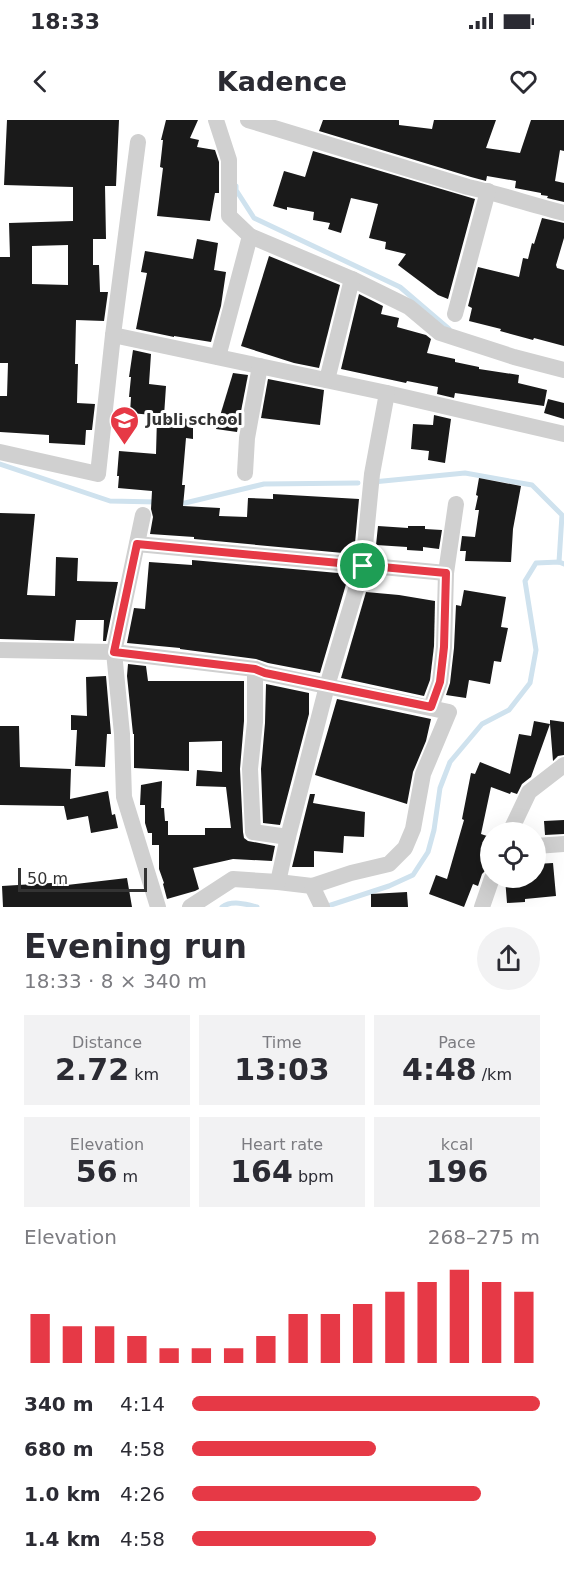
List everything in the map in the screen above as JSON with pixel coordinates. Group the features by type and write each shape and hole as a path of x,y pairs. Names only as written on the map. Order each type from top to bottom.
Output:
{"street":[{"path":"216,120 229,160 230,216 250,236 352,279 409,307 440,333 514,357 564,370"},
{"path":"248,120 468,187 564,213"},
{"path":"0,452 98,474 138,141"},
{"path":"455,314 488,191"},
{"path":"218,357 250,236"},
{"path":"327,380 352,279"},
{"path":"113,335 387,393 564,434"},
{"path":"245,473 247,438 260,366"},
{"path":"278,882 327,686 363,566 372,474 387,393"},
{"path":"431,707 440,682 444,647 446,573 456,504"},
{"path":"142,515 114,652 122,734 124,797 159,907"},
{"path":"137,544 446,573"},
{"path":"0,650 114,652 255,669 449,712 423,774 413,829 405,848 389,864 351,873 317,896 278,882 233,879 190,907"},
{"path":"255,669 255,722 250,769 253,831 288,837"},
{"path":"515,822 529,792 564,765"},
{"path":"546,845 564,844"},
{"path":"482,907 489,888"}],"building":[{"path":"7,120 119,120 116,186 105,186 106,239 93,239 93,265 99,265 100,292 108,292 104,321 76,320 77,403 95,404 92,430 86,430 85,445 49,443 49,435 0,432 0,396 7,396 8,363 0,363 0,257 10,257 9,223 73,221 73,187 4,185","holes":["68,245 68,285 32,284 32,246"]},
{"path":"166,120 198,120 190,138 199,140 197,147 215,150 219,162 219,193 215,193 210,221 157,216 163,168 160,167 163,140 161,140"},
{"path":"323,120 399,120 399,125 432,129 434,120 496,120 486,148 520,153 531,120 564,120 564,151 560,150 555,181 564,183 564,202 547,198 548,196 541,195 541,193 515,188 516,181 487,176 486,181 319,131"},
{"path":"313,151 475,199 448,299 438,295 398,265 406,254 385,249 386,242 369,238 378,204 351,198 341,233 328,229 330,223 313,220 314,212 287,207 287,210 273,206 284,171 305,177"},
{"path":"542,218 564,223 564,238 556,265 557,268 564,270 564,346 534,338 533,340 469,321 472,308 468,306 478,267 519,277 523,258 528,259"},
{"path":"197,239 218,243 214,270 226,272 221,306 211,342 136,329 147,273 141,272 145,251 193,259"},
{"path":"269,256 340,285 319,368 294,363 241,346"},
{"path":"359,294 383,306 381,314 399,318 397,327 426,335 431,339 427,353 455,359 455,362 479,367 479,369 519,375 518,383 547,390 544,406 455,393 454,398 437,394 438,387 407,381 406,383 341,369"},
{"path":"133,350 151,354 149,384 166,386 164,416 130,413 131,377 129,377"},
{"path":"233,373 248,375 237,432 216,429"},
{"path":"268,379 324,390 320,425 261,418"},
{"path":"548,399 564,403 564,419 544,413"},
{"path":"434,415 451,419 445,463 428,460 429,451 411,449 413,424 433,425"},
{"path":"157,417 193,419 193,439 186,438 182,485 185,485 183,506 220,508 219,516 247,517 248,498 273,499 273,494 359,499 354,554 150,534 153,517 152,491 118,488 119,476 117,476 119,451 156,454"},
{"path":"479,478 521,486 513,529 511,562 465,561 466,551 460,551 462,536 475,537 479,510 475,510"},
{"path":"0,513 35,514 27,595 55,596 56,557 78,558 77,581 118,582 106,641 103,641 104,620 76,620 74,641 0,639"},
{"path":"378,526 408,528 408,526 425,526 425,529 442,530 439,549 423,547 423,551 407,550 407,547 376,545"},
{"path":"192,560 349,574 320,673 256,659 127,643 134,608 145,609 149,562 192,565"},
{"path":"464,590 506,597 501,627 508,628 501,662 494,661 490,684 469,680 466,698 446,695 450,683 454,648 456,605 461,606"},
{"path":"366,592 435,601 434,646 430,680 424,696 341,678"},
{"path":"128,664 146,666 148,681 244,681 244,721 240,769 243,832 244,838 248,841 275,846 272,861 233,859 193,868 199,889 167,899 159,869 159,845 152,845 152,833 148,833 145,823 145,805 140,805 141,785 162,781 161,808 164,808 165,821 168,821 168,835 205,835 205,828 231,828 226,787 196,786 197,770 222,772 222,741 189,742 189,771 134,768 134,734 127,676"},
{"path":"106,676 111,734 107,734 105,767 75,766 77,730 71,730 71,715 87,716 86,677"},
{"path":"266,684 309,693 309,714 280,825 263,823 261,769"},
{"path":"337,699 431,719 426,741 413,772 407,804 315,775"},
{"path":"550,720 564,722 564,755 558,756 553,761 550,724"},
{"path":"534,721 550,724 531,777 522,784 517,794 511,792 510,794 491,787 484,822 480,822 480,880 478,886 473,884 464,907 429,894 436,875 447,879 464,820 462,819 471,773 475,774 480,762 510,774 519,734 531,736"},
{"path":"0,726 19,726 20,767 71,769 70,799 108,791 112,815 115,814 118,828 91,833 88,816 67,820 64,806 0,805"},
{"path":"310,794 315,794 313,803 365,812 364,837 344,836 343,853 314,851 314,867 292,867"},
{"path":"564,820 564,834 546,835 546,822 544,821"},
{"path":"546,863 553,863 556,896 507,903 506,888 546,888"},
{"path":"127,878 132,907 3,907 2,886 67,882 67,885"},
{"path":"407,892 408,907 371,907 371,894"}],"waterway":[{"path":"236,186 236,190 254,218 400,287 449,329"},
{"path":"0,464 110,501 157,502"},
{"path":"373,482 465,473 532,485 562,515 559,562"},
{"path":"178,503 264,484 358,483"},
{"path":"325,907 389,886 413,875 428,852 434,830 440,788 450,762 482,724 509,710 530,683 536,650 525,581 536,563 559,562 564,564"},
{"path":"222,907 235,903 257,907"}],"place":[{"name":"Jubli school","path":"125,446"}],"route":[{"path":"137,544 363,566 446,573 444,647 440,682 431,707 255,669 114,652 137,544"}]}
